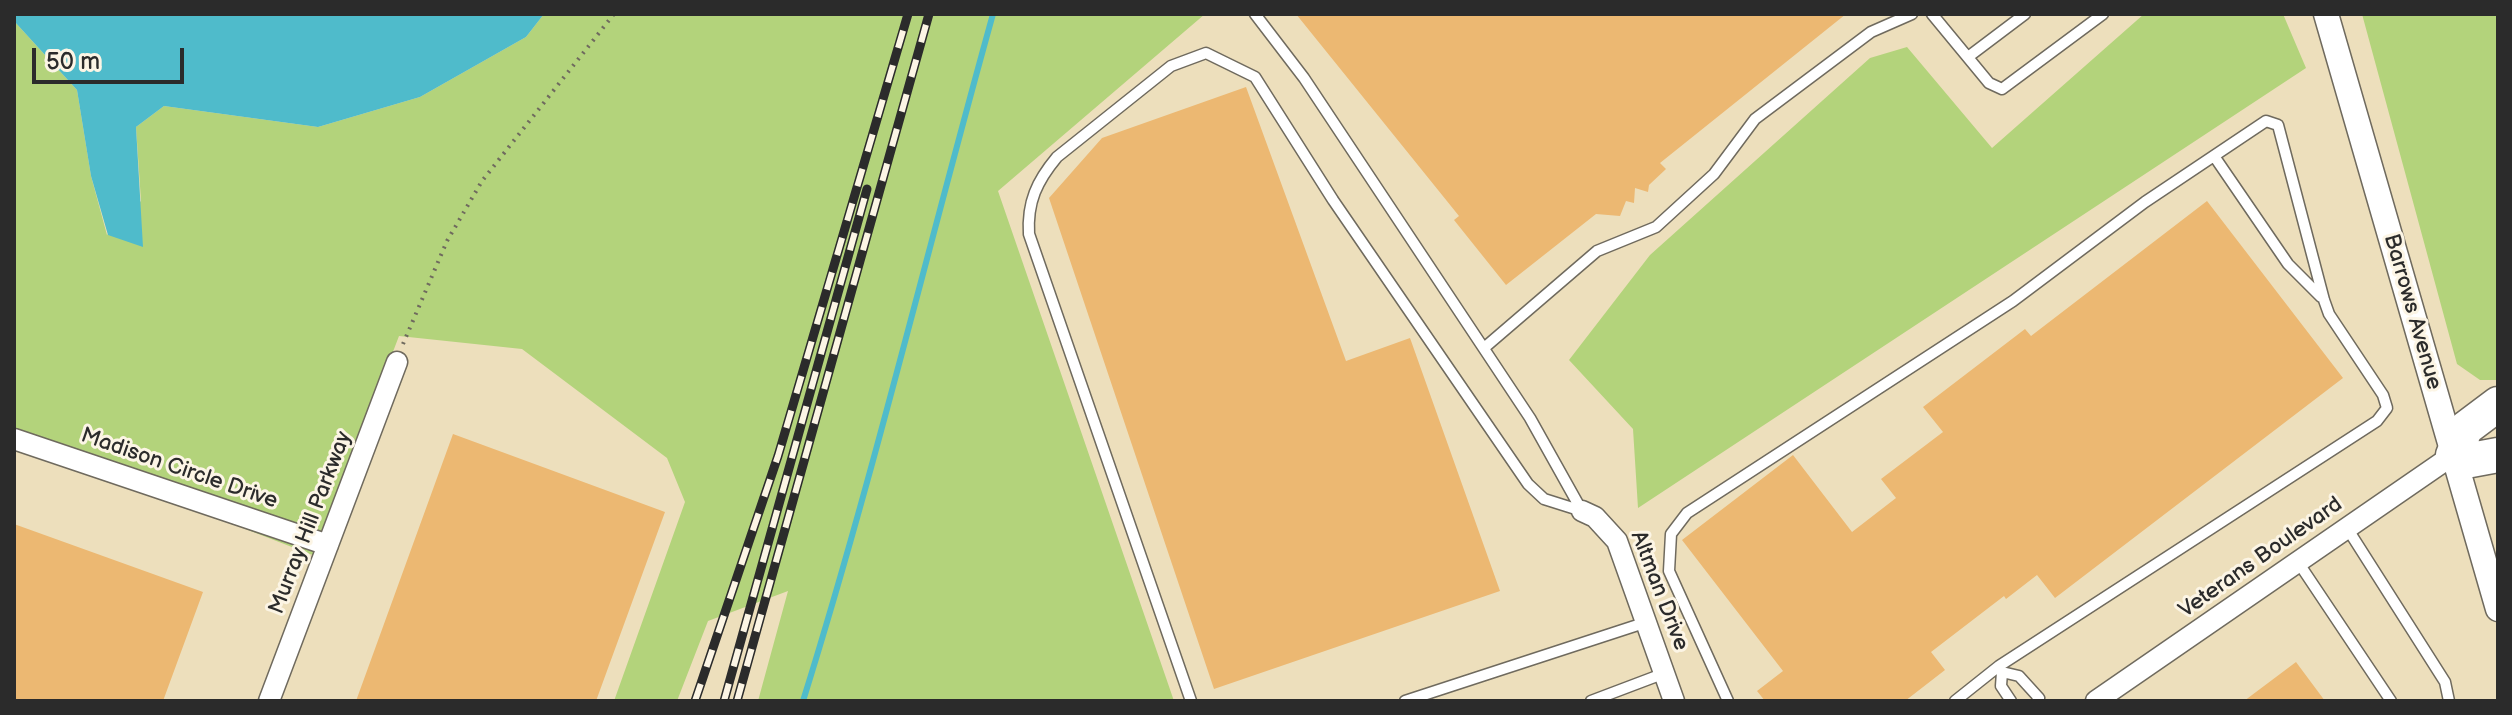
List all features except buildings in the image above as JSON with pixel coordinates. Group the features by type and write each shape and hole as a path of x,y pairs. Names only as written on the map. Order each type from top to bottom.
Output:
{"highway":[{"path":"2498,404 2466,428 2453,455 2471,460 2498,455"}],"street":[{"name":"Barrows Avenue","path":"2326,14 2498,609"},
{"name":"Murray Hill Parkway","path":"269,701 397,362"},
{"name":"Madison Circle Drive","path":"14,439 328,545"},
{"name":"Veterans Boulevard","path":"2103,699 2453,455"},
{"name":"Altman Drive","path":"1582,511 1595,517 1617,541 1674,701"}],"lane":[{"path":"1255,14 1304,78 1484,348 1530,418 1582,511"},
{"path":"1484,348 1597,251 1656,227 1714,174 1755,119 1871,32 1912,14"},
{"path":"1932,14 1989,83 2002,89 2103,14"},
{"path":"1968,57 2025,14"},
{"path":"1191,701 1033,248 1027,211 1043,174 1057,157 1171,66 1206,53 1255,77 1333,200 1528,484 1544,499 1582,511"},
{"path":"1728,701 1669,571 1671,534 1687,513 2013,301 2145,202 2266,121 2278,125 2324,300"},
{"path":"1955,701 2377,421 2387,408 2383,395 2324,300 2288,264 2214,156"},
{"path":"2347,528 2445,682 2449,701"},
{"path":"2298,562 2391,701"},
{"path":"1405,701 1647,622"},
{"path":"2000,669 2001,686 2011,701"},
{"path":"2000,669 2019,676 2039,698 2037,701"},
{"path":"1591,701 1665,673"}],"path":[{"path":"397,362 424,289 447,241 482,181 614,14"}],"green space":[{"path":"544,14 1205,14 998,191 1174,701 758,701 788,591 708,621 677,701 614,701 685,502 667,458 522,349 399,336 315,556 14,439 14,21 77,90 91,176 107,235 141,201 136,127 164,106 318,127 420,97 526,37"},
{"path":"2144,14 2283,14 2306,68 1638,508 1633,429 1569,360 1650,255 1870,58 1907,47 1992,148"},
{"path":"2362,14 2498,14 2498,380 2480,380 2457,364"}],"water":[{"path":"14,14 544,14 526,37 420,97 318,127 164,106 136,127 143,247 108,235 91,176 77,90 14,21"}],"waterway":[{"path":"803,701 877,444 993,14"}],"railway":[{"path":"695,701 778,456 908,14"},
{"path":"737,701 929,14"},
{"path":"724,701 867,189"}]}
